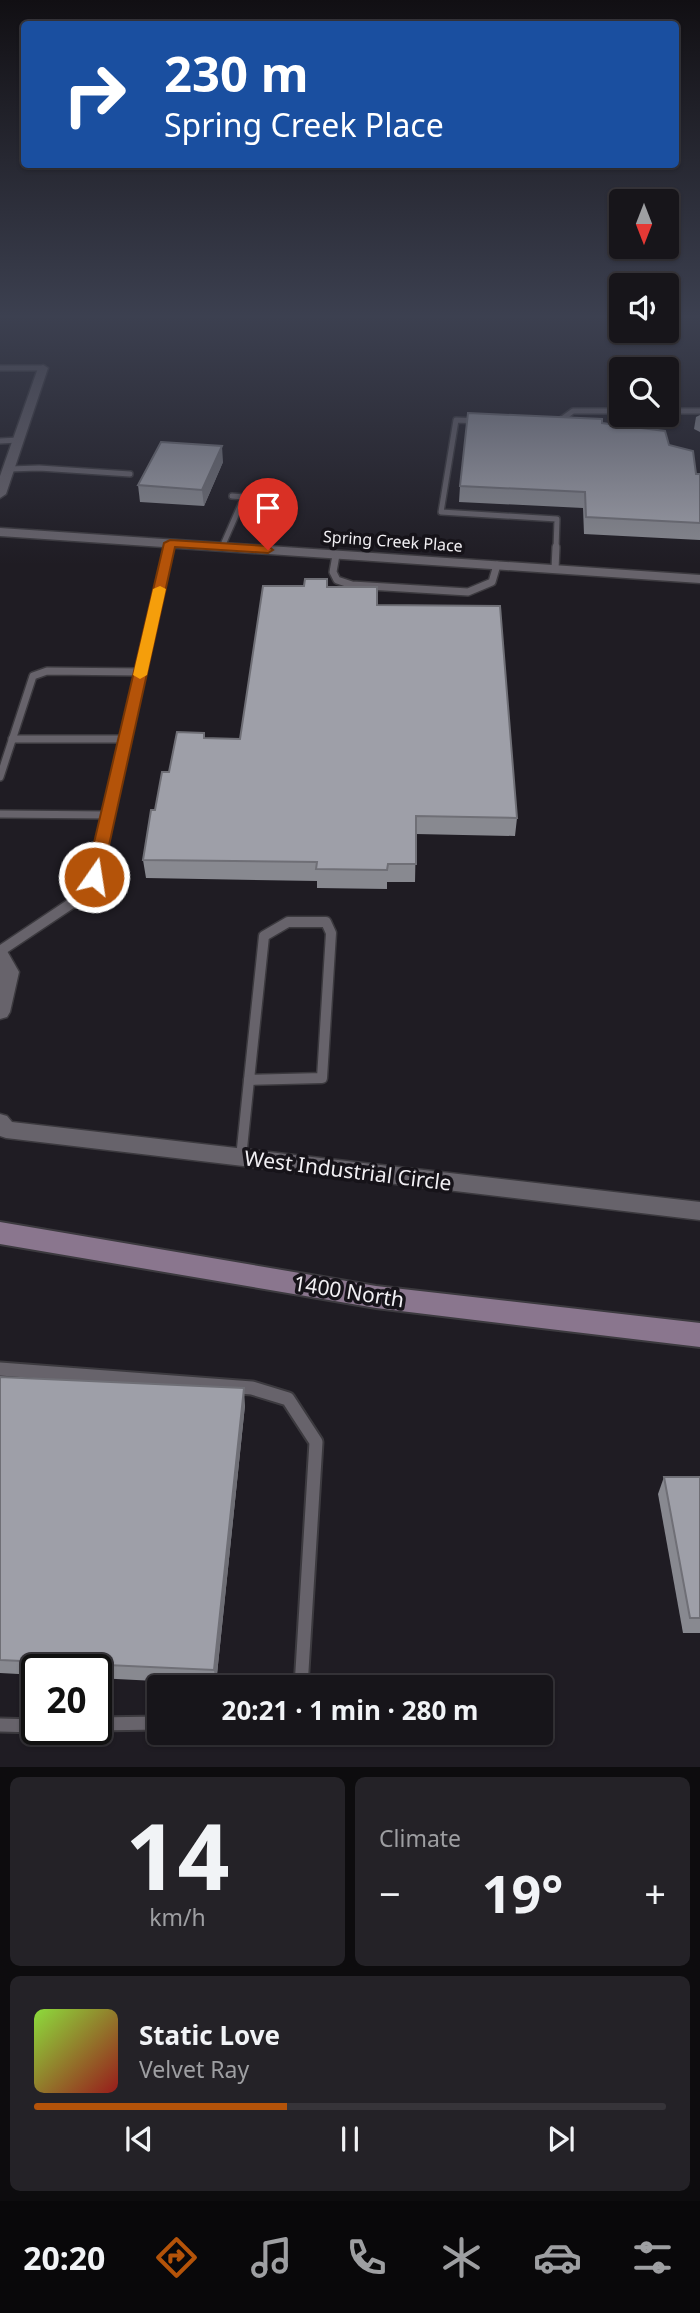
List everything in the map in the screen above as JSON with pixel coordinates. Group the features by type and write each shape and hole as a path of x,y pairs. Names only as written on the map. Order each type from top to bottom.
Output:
{"main road":[{"name":"1400 North","path":"0,1233 376,1297 700,1335"}],"street":[{"path":"0,494 32,400"},
{"name":"Spring Creek Place","path":"0,532 700,579"},
{"path":"0,953 10,972 0,1012"},
{"name":"West Industrial Circle","path":"0,1122 6,1129 700,1211"}],"lane":[{"path":"545,423 558,424 562,417 573,411 609,411"},
{"path":"679,411 700,411"},
{"path":"482,421 456,420 441,512 557,519 555,569"},
{"path":"0,440 18,440"},
{"path":"9,469 130,474"},
{"path":"222,547 244,497 232,496"},
{"path":"0,953 75,901 94,877 170,543"},
{"path":"336,555 333,572 337,580 352,585 468,592 492,582 496,565"},
{"path":"0,777 31,681 39,673 141,672"},
{"path":"12,739 125,739"},
{"path":"0,814 108,815"},
{"path":"241,1158 249,1080 264,936 288,922 326,922 331,933 322,1078 249,1080"},
{"path":"0,1368 252,1388 288,1399 316,1442 302,1675"},
{"path":"112,1724 147,1723"},
{"path":"0,1725 21,1726"}],"building":[{"path":"468,413 602,419 602,423 609,424 609,427 665,431 669,445 693,451 696,474 700,474 700,523 586,517 585,492 460,486"},
{"path":"161,442 222,446 202,490 138,485"},
{"path":"305,579 327,579 327,587 377,587 377,605 500,606 517,818 416,816 416,864 388,864 387,870 316,869 317,862 143,860 151,810 155,810 162,772 169,772 177,732 204,733 204,738 240,739 263,586 304,586"},
{"path":"0,1377 244,1388 214,1670 112,1665 112,1654 21,1654 21,1661 0,1660"},
{"path":"664,1477 700,1477 700,1618 690,1618"}],"slow traffic":[{"path":"140,675 160,589"}],"route":[{"path":"94,877 170,543 268,550"}]}
